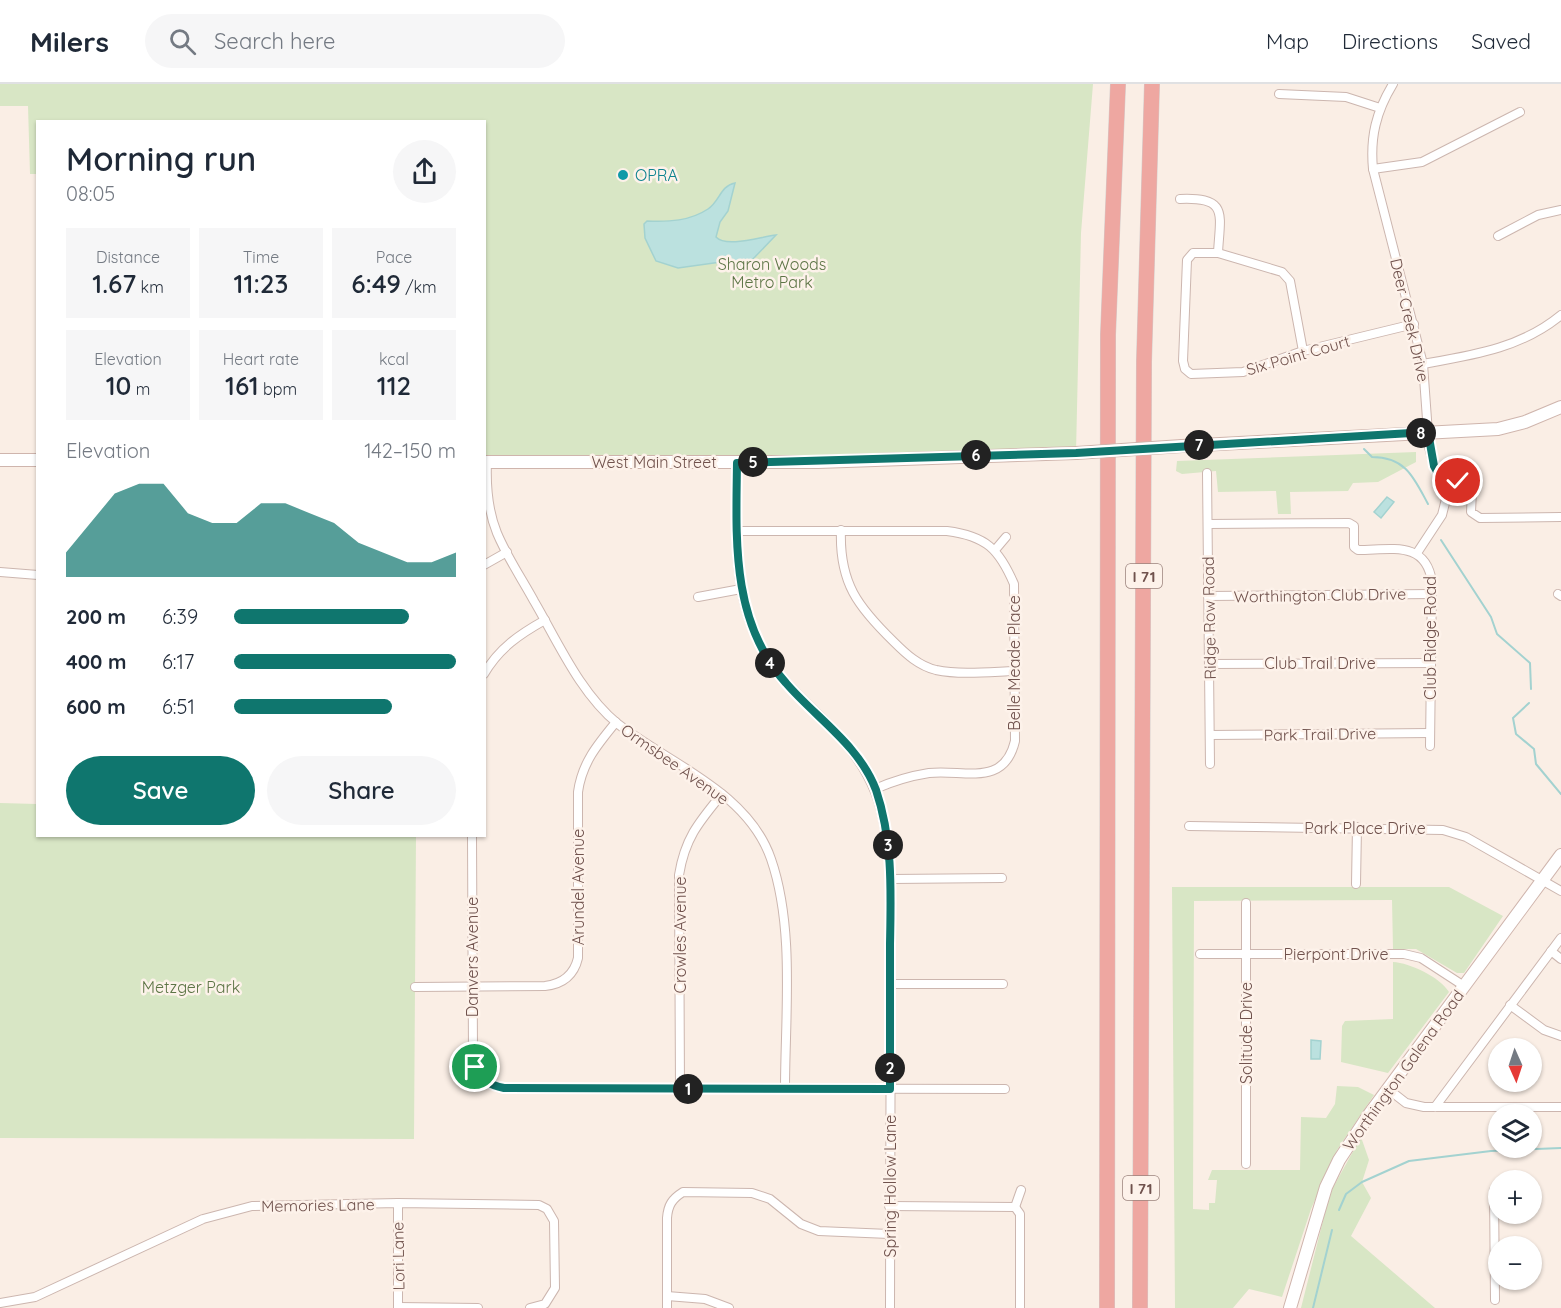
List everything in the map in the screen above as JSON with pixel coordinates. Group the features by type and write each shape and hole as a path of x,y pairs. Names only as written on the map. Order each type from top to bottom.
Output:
{"highway":[{"name":"I 71","path":"1107,1308 1108,347 1118,84"},
{"name":"I 71","path":"1140,1308 1144,362 1152,84"}],"main road":[{"name":"West Main Street","path":"486,462 737,463 1076,453 1497,429 1525,422 1561,407"},
{"path":"0,460 36,460"},
{"name":"Worthington Galena Road","path":"1290,1308 1326,1187 1355,1135 1561,855"}],"street":[{"name":"Deer Creek Drive","path":"1393,84 1380,108 1371,138 1372,170 1423,364 1428,432 1434,466 1445,486 1446,499 1442,516 1417,552"},
{"path":"1279,94 1335,95 1380,108"},
{"path":"1372,170 1422,162 1520,112"},
{"path":"1180,199 1203,198 1213,203 1220,213 1218,253 1282,272 1290,281 1294,314 1303,351"},
{"path":"1498,236 1538,215 1561,210"},
{"name":"Six Point Court","path":"1218,253 1193,253 1187,260 1183,361 1191,374 1243,372 1303,351 1414,324"},
{"path":"1423,364 1499,349 1543,330 1561,315"},
{"name":"Spring Hollow Lane","path":"737,463 737,531 741,589 759,644 786,684 855,754 875,789 887,833 891,879 890,1308"},
{"name":"Ridge Row Road","path":"1207,473 1210,764"},
{"name":"Ormsbee Avenue","path":"486,474 488,499 497,533 585,687 616,722 722,794 739,809 757,833 771,858 785,925 785,1089"},
{"path":"1445,486 1458,481 1467,482 1472,491 1471,512 1480,518 1561,517"},
{"name":"Club Ridge Road","path":"1208,524 1349,523 1354,526 1354,547 1358,550 1417,552 1430,568 1432,594 1430,746"},
{"path":"841,530 843,566 856,601 867,616 912,658 935,670 1014,672"},
{"name":"Belle Meade Place","path":"737,531 841,530 966,533 980,539 995,550 1005,562 1014,584 1015,741 1012,755 1003,766 990,772 932,773 903,778 875,789"},
{"path":"995,550 1006,537"},
{"path":"486,564 507,552"},
{"path":"0,572 36,575"},
{"path":"698,597 741,589"},
{"name":"Worthington Club Drive","path":"1209,596 1432,594"},
{"path":"486,671 504,647 519,635 546,620"},
{"name":"Club Trail Drive","path":"1209,664 1431,663"},
{"name":"Arundel Avenue","path":"416,987 553,986 572,972 578,958 578,792 581,772 590,754 616,722"},
{"name":"Park Trail Drive","path":"1210,735 1430,733"},
{"name":"Crowles Avenue","path":"680,1089 679,875 683,852 691,833 722,794"},
{"name":"Park Place Drive","path":"1189,826 1429,828 1456,833 1561,891"},
{"path":"1356,884 1357,827"},
{"name":"Danvers Avenue","path":"472,837 473,1055 480,1077 491,1085 504,1088 680,1089"},
{"path":"891,879 1002,878"},
{"name":"Solitude Drive","path":"1246,903 1246,1164"},
{"path":"1435,1107 1561,938"},
{"path":"1551,951 1561,958"},
{"name":"Pierpont Drive","path":"1200,954 1404,954 1421,958 1464,986"},
{"path":"890,984 1003,984"},
{"path":"1510,1005 1544,1030 1561,1036"},
{"path":"680,1089 1005,1089"},
{"path":"1388,1089 1406,1103 1435,1107 1561,1107"},
{"path":"1015,1207 1021,1190"},
{"path":"667,1308 666,1218 668,1207 674,1198 683,1192 752,1193 770,1199 801,1224 819,1231 889,1233"},
{"name":"Memories Lane","path":"0,1303 35,1297 203,1219 232,1211 272,1204 398,1203 539,1205 547,1209 554,1221 555,1288 545,1304 530,1308"},
{"name":"Lori Lane","path":"398,1203 398,1308"},
{"path":"889,1206 1015,1207"},
{"path":"1015,1207 1020,1214 1020,1308"},
{"path":"1494,1224 1495,1300"},
{"path":"667,1296 705,1299 729,1308"},
{"path":"398,1308 478,1308"}],"green space":[{"name":"Sharon Woods Metro Park","path":"0,84 1093,84 1081,233 1076,453 486,462 486,120 36,120 36,174 30,174 28,106 0,106"},
{"path":"1416,452 1416,462 1378,482 1353,483 1348,491 1290,492 1291,514 1278,514 1276,491 1218,492 1216,471 1182,474 1176,471 1177,461"},
{"name":"Metzger Park","path":"0,803 36,804 36,837 416,837 414,1139 0,1138"},
{"path":"1172,887 1449,887 1503,916 1464,973 1457,973 1416,949 1393,949 1392,900 1194,901 1193,1209 1209,1210 1209,1203 1215,1203 1217,1180 1208,1180 1212,1170 1300,1170 1301,1117 1326,1118 1335,1104 1337,1086 1358,1087 1374,1095 1337,1150 1311,1209 1282,1297 1249,1289 1233,1308 1175,1308"},
{"path":"1393,962 1424,972 1439,981 1449,992 1388,1073 1341,1062 1342,1026 1345,1021 1393,1019"},
{"path":"1361,1137 1369,1160 1362,1182 1371,1198 1351,1236 1435,1308 1301,1308 1330,1193"}],"water":[{"path":"735,183 728,211 720,222 716,237 727,242 735,242 776,235 752,260 743,265 721,262 678,268 656,261 645,238 644,224 647,221 679,220 701,213 712,206 726,187"},
{"path":"1387,497 1394,502 1381,518 1374,512"},
{"path":"1311,1040 1321,1041 1320,1059 1311,1059"}],"waterway":[{"path":"1364,449 1372,457 1393,461 1408,471 1428,504"},
{"path":"1441,540 1491,617 1497,634 1530,663 1531,689"},
{"path":"1529,703 1513,718 1516,734 1534,749 1536,764 1561,794"},
{"path":"1339,1210 1346,1194 1362,1182 1409,1161 1491,1151 1561,1148"},
{"path":"1313,1308 1332,1230"}],"place":[{"name":"OPRA","path":"623,175"}],"route":[{"path":"475,1067 480,1077 491,1085 504,1088 890,1089 891,879 887,833 875,789 855,754 826,722 786,684 759,644 741,589 737,559 737,463 1076,453 1428,432 1434,466 1445,486 1458,481"}]}
